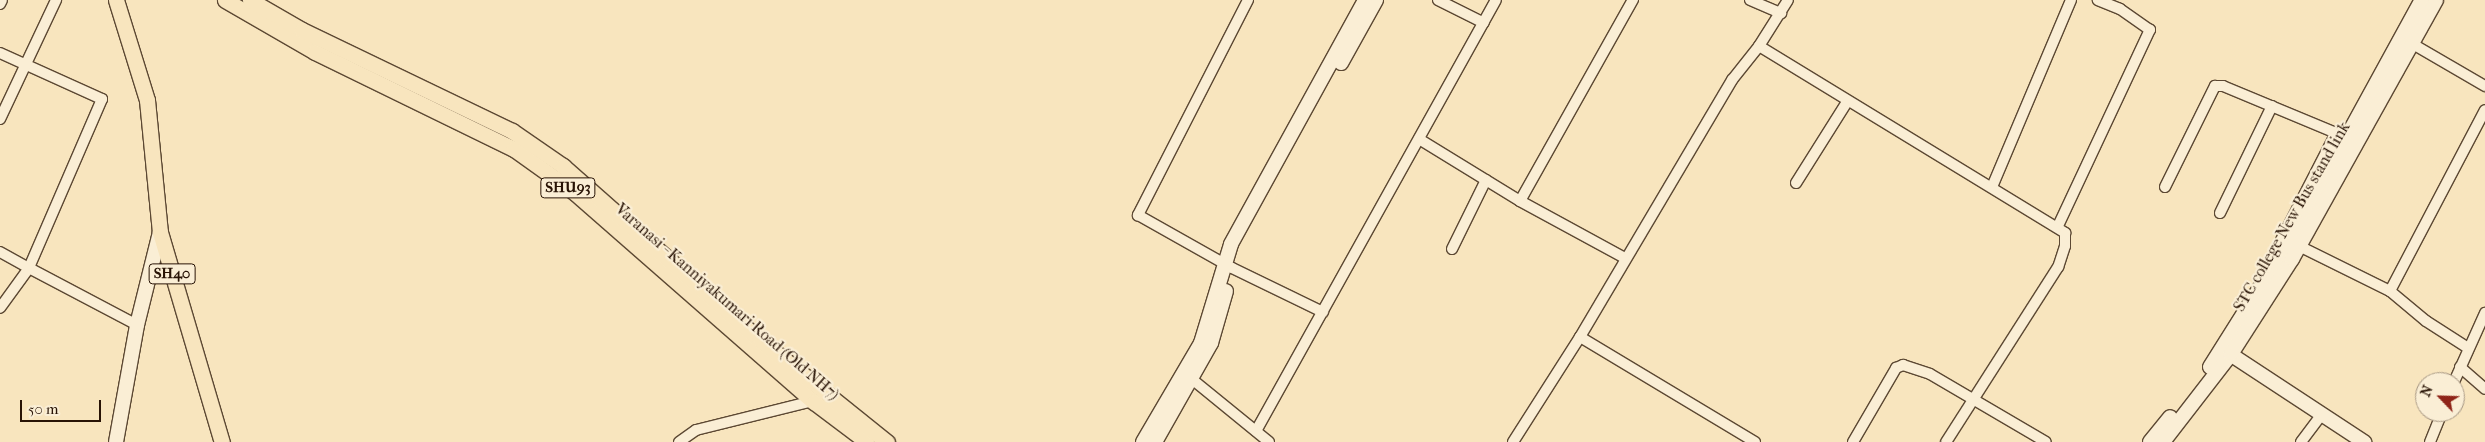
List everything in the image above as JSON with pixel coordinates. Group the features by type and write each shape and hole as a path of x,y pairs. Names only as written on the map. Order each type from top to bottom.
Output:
{"main road":[{"name":"SH40","path":"116,0 147,100 160,232 222,442"},
{"name":"Varanasi - Kanniyakumari Road (Old NH7)","path":"225,0 315,52 514,149 574,192 819,398 887,442"},
{"name":"Varanasi - Kanniyakumari Road (Old NH7)","path":"250,0 302,30 512,131 563,166 867,442"}],"street":[{"path":"0,4 2,0"},
{"path":"0,119 24,64 56,0"},
{"path":"1248,0 1138,215 1228,265 1323,312"},
{"path":"1154,442 1192,380 1214,335 1231,244 1364,0"},
{"path":"1143,442 1201,343 1228,265 1250,229 1376,0"},
{"path":"1438,0 1484,23"},
{"path":"1256,431 1496,0"},
{"path":"1520,200 1633,0"},
{"path":"1750,0 1781,13"},
{"path":"1513,442 1580,337 1732,80 1759,46 1788,0"},
{"path":"1992,187 2071,0"},
{"path":"2058,226 2150,30 2122,4 2098,0"},
{"path":"2150,442 2227,352 2422,0"},
{"name":"STC college New Bus stand link","path":"2162,442 2227,352 2299,246 2346,137 2411,43 2436,0"},
{"path":"2411,43 2485,86"},
{"path":"1759,46 1847,102 2058,226 2065,233 2065,246 2058,267 1946,442"},
{"path":"0,53 102,99 29,268 0,308"},
{"path":"2165,187 2215,86 2224,86 2346,137"},
{"path":"1796,183 1847,102"},
{"path":"2220,213 2272,106"},
{"path":"2390,291 2485,110"},
{"path":"2280,240 2346,137"},
{"path":"1419,139 1520,200 1625,258"},
{"path":"1452,249 1486,180"},
{"path":"116,442 137,325 160,232"},
{"path":"2299,246 2390,291 2426,321 2468,348"},
{"path":"0,252 137,325"},
{"path":"2458,372 2485,313"},
{"path":"1580,337 1755,442"},
{"path":"2227,352 2364,442"},
{"path":"1853,442 1896,368 1903,365 1913,366 1974,399 2033,439 2046,442"},
{"path":"2460,366 2485,390"},
{"path":"1192,380 1269,442"},
{"path":"679,442 696,430 819,398"},
{"path":"2301,442 2322,415"},
{"path":"2430,442 2438,422"}]}
